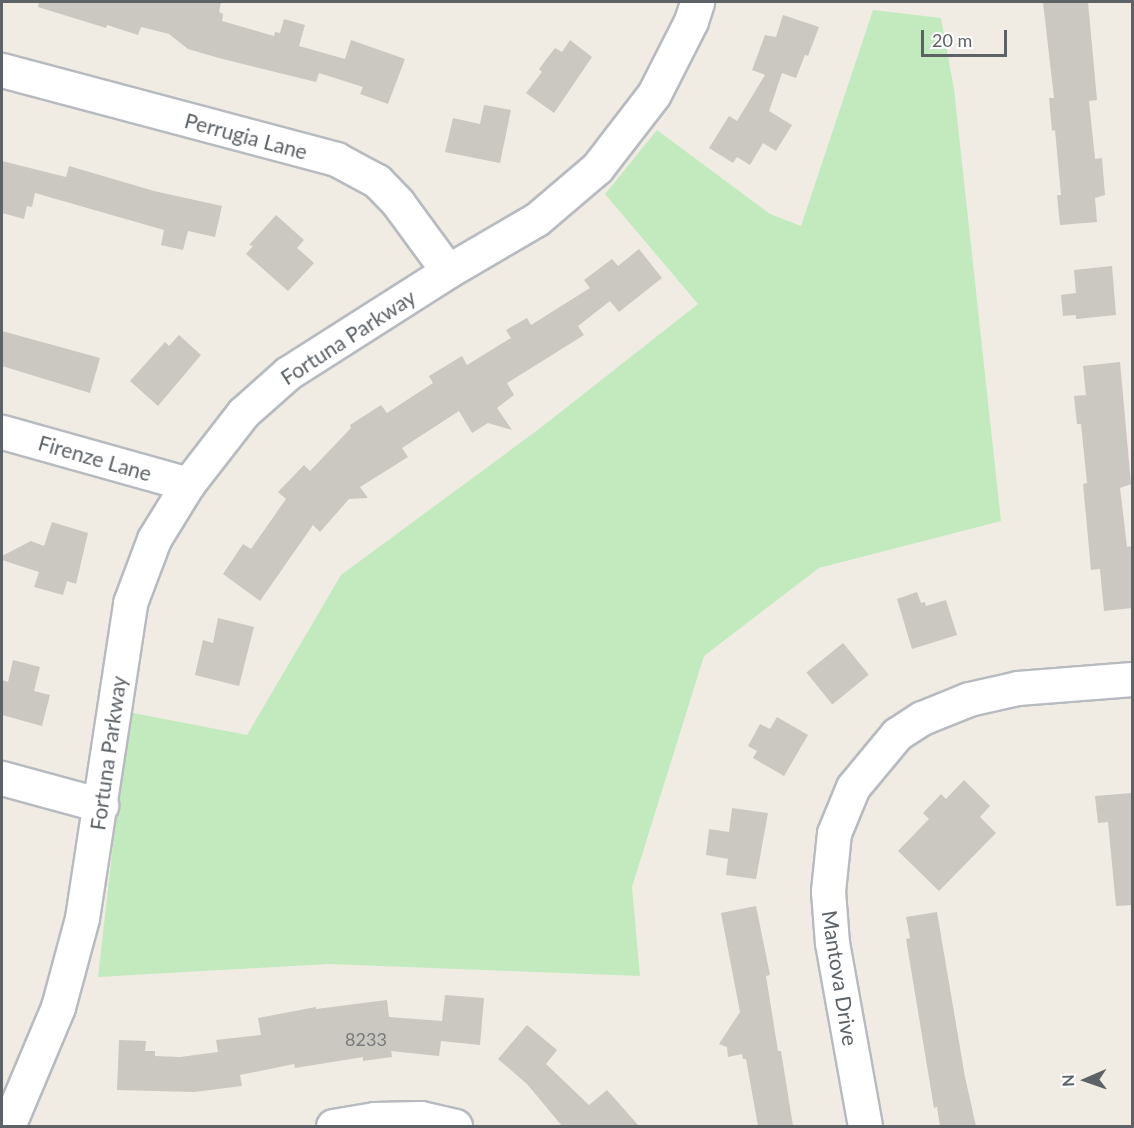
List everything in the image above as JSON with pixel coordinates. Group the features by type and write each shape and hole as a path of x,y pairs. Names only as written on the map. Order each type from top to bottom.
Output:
{"street":[{"name":"Fortuna Parkway","path":"8,1126 58,1007 82,918 130,603 154,539 188,484 243,413 288,373 448,271 537,219 597,168 654,94 691,21 697,2"},
{"name":"Perrugia Lane","path":"2,70 336,159 377,181 398,203 448,271"},
{"name":"Firenze Lane","path":"2,432 188,484"},
{"name":"Mantova Drive","path":"865,1126 832,943 828,891 834,833 853,787 897,734 922,718 969,699 1018,688 1132,679"},
{"path":"2,778 101,805"},
{"path":"333,1126 374,1119 421,1118 455,1126"}],"green space":[{"path":"873,10 941,18 954,89 1001,521 819,568 704,656 632,887 640,976 328,964 98,977 128,712 247,735 341,575 539,429 698,304 605,194 657,130 770,214 801,226"}],"building":[{"path":"39,2 221,2 219,12 223,14 222,21 274,36 275,32 280,33 284,19 305,25 299,46 345,59 351,40 405,59 388,104 360,94 363,87 319,73 316,82 219,58 188,49 169,34 141,27 138,35 107,25 106,28 38,7"},
{"path":"1043,2 1088,2 1097,100 1089,101 1095,159 1102,158 1105,195 1095,198 1097,222 1060,225 1057,195 1061,195 1055,130 1052,131 1049,98 1054,98"},
{"path":"783,15 819,27 808,56 805,55 796,78 782,73 769,111 792,125 776,151 763,143 750,165 737,157 733,163 709,148 729,116 737,121 765,75 752,70 765,35 776,37"},
{"path":"570,40 592,57 554,113 526,93 542,72 539,69 555,48 562,52"},
{"path":"484,105 511,110 500,163 445,152 453,118 480,124"},
{"path":"2,161 66,177 69,166 154,191 222,206 215,237 188,231 183,250 161,245 164,230 35,193 32,207 27,206 24,219 2,213"},
{"path":"276,215 304,240 297,248 314,263 288,291 246,254 253,246 249,245"},
{"path":"639,249 662,278 619,312 610,301 578,326 584,335 507,383 514,395 497,408 512,430 488,423 472,433 459,411 402,448 408,457 360,487 368,498 349,499 320,532 313,525 260,601 223,574 243,544 251,549 286,499 278,492 304,465 310,471 351,428 350,425 381,405 387,413 433,383 429,376 462,356 467,365 511,338 506,330 527,318 531,325 590,288 584,280 612,259 618,266"},
{"path":"1112,266 1116,315 1076,319 1076,315 1063,316 1061,295 1076,293 1074,270"},
{"path":"2,331 100,358 90,393 2,366"},
{"path":"179,335 201,355 158,406 130,381 165,342 169,346"},
{"path":"1120,362 1131,484 1120,488 1127,547 1132,546 1132,608 1104,611 1100,569 1091,570 1083,484 1087,483 1081,424 1077,424 1074,396 1086,395 1083,366"},
{"path":"52,522 88,533 76,584 67,581 63,595 34,587 39,572 2,560 2,556 31,541 44,546"},
{"path":"917,592 921,603 925,602 926,606 946,600 957,635 912,649 897,599"},
{"path":"218,618 254,627 239,686 195,675 203,640 213,643"},
{"path":"843,643 869,675 832,704 806,673"},
{"path":"13,660 40,667 34,691 50,695 42,726 2,715 2,680 8,682"},
{"path":"777,717 808,735 784,776 753,758 757,751 748,746 760,724 770,729"},
{"path":"964,780 990,806 980,817 996,833 939,891 898,851 929,819 923,813 941,794 946,799"},
{"path":"1132,793 1132,905 1116,906 1108,822 1098,823 1095,796"},
{"path":"732,808 768,813 756,879 726,875 728,859 706,855 709,829 729,832"},
{"path":"756,906 770,975 766,976 793,1126 758,1126 746,1059 743,1059 742,1054 728,1057 727,1047 719,1044 740,1012 721,913"},
{"path":"937,912 965,1077 976,1126 940,1126 937,1107 934,1108 906,939 910,938 906,917"},
{"path":"445,995 484,998 480,1045 441,1041 439,1056 391,1051 392,1057 363,1061 363,1057 295,1068 294,1064 240,1075 242,1086 194,1092 117,1090 119,1040 146,1041 145,1051 155,1051 155,1056 180,1057 218,1052 216,1040 261,1035 258,1018 316,1007 316,1009 387,1000 389,1017 442,1021"},
{"path":"527,1025 557,1050 546,1064 589,1105 607,1090 639,1126 562,1126 527,1084 498,1059"}]}
